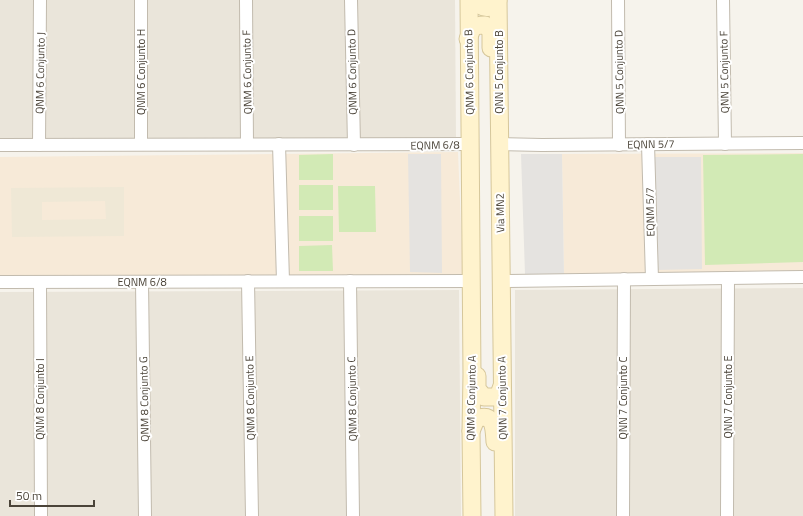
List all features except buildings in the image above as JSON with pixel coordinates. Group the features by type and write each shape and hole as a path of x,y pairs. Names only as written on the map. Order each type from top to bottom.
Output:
{"main road":[{"name":"QNM 6 Conjunto B","path":"469,0 468,39 471,144"},
{"path":"475,0 480,6 488,8 494,5 498,0"},
{"name":"QNN 5 Conjunto B","path":"498,0 499,151"},
{"path":"468,39 474,27 477,25 485,25 491,31 491,114 499,151"},
{"path":"471,144 471,276 478,308 477,389 484,397 491,398 499,394 502,386"},
{"name":"Via MN2","path":"499,151 501,281"},
{"name":"QNM 8 Conjunto A","path":"471,276 472,516"},
{"name":"QNN 7 Conjunto A","path":"501,281 504,516"},
{"path":"471,431 476,419 482,417 490,420 494,425 496,516"}],"street":[{"name":"QNM 6 Conjunto J","path":"39,145 40,0"},
{"name":"QNM 6 Conjunto H","path":"141,0 141,144"},
{"name":"QNM 6 Conjunto F","path":"246,0 247,144"},
{"name":"QNM 6 Conjunto D","path":"351,0 354,145"},
{"name":"QNN 5 Conjunto D","path":"618,0 620,145"},
{"name":"QNN 5 Conjunto F","path":"723,0 725,144"},
{"name":"EQNN 5/7","path":"499,151 542,145 803,143"},
{"path":"279,144 283,281"},
{"name":"EQNM 6/8","path":"0,145 471,144"},
{"name":"EQNM 5/7","path":"648,144 652,279"},
{"name":"EQNM 6/8","path":"0,282 350,282 428,280 471,276"},
{"path":"501,281 803,277"},
{"name":"QNN 7 Conjunto E","path":"727,516 728,278"},
{"name":"QNN 7 Conjunto C","path":"623,516 624,280"},
{"name":"QNM 8 Conjunto E","path":"248,281 252,516"},
{"name":"QNM 8 Conjunto I","path":"40,282 40,516"},
{"name":"QNM 8 Conjunto G","path":"142,282 145,516"},
{"name":"QNM 8 Conjunto C","path":"350,282 353,516"}],"shaded area":[{"path":"0,0 455,0 456,139 0,139"},
{"path":"458,152 463,276 0,276 0,157"},
{"path":"803,153 803,272 564,275 562,154"},
{"path":"408,154 441,154 442,273 410,272"},
{"path":"521,154 562,154 564,275 525,274"},
{"path":"652,157 701,157 702,269 656,270"},
{"path":"124,187 124,236 12,237 11,188","holes":["105,201 106,219 42,220 42,202"]},
{"path":"803,288 803,516 515,516 515,290"},
{"path":"459,290 461,516 0,516 0,292"}],"green space":[{"path":"333,154 333,180 299,180 299,155"},
{"path":"803,154 803,262 705,265 703,155"},
{"path":"299,185 333,185 333,210 299,210"},
{"path":"338,186 375,186 376,232 339,232"},
{"path":"299,216 333,216 333,241 299,241"},
{"path":"332,245 333,271 299,271 299,246"}]}
